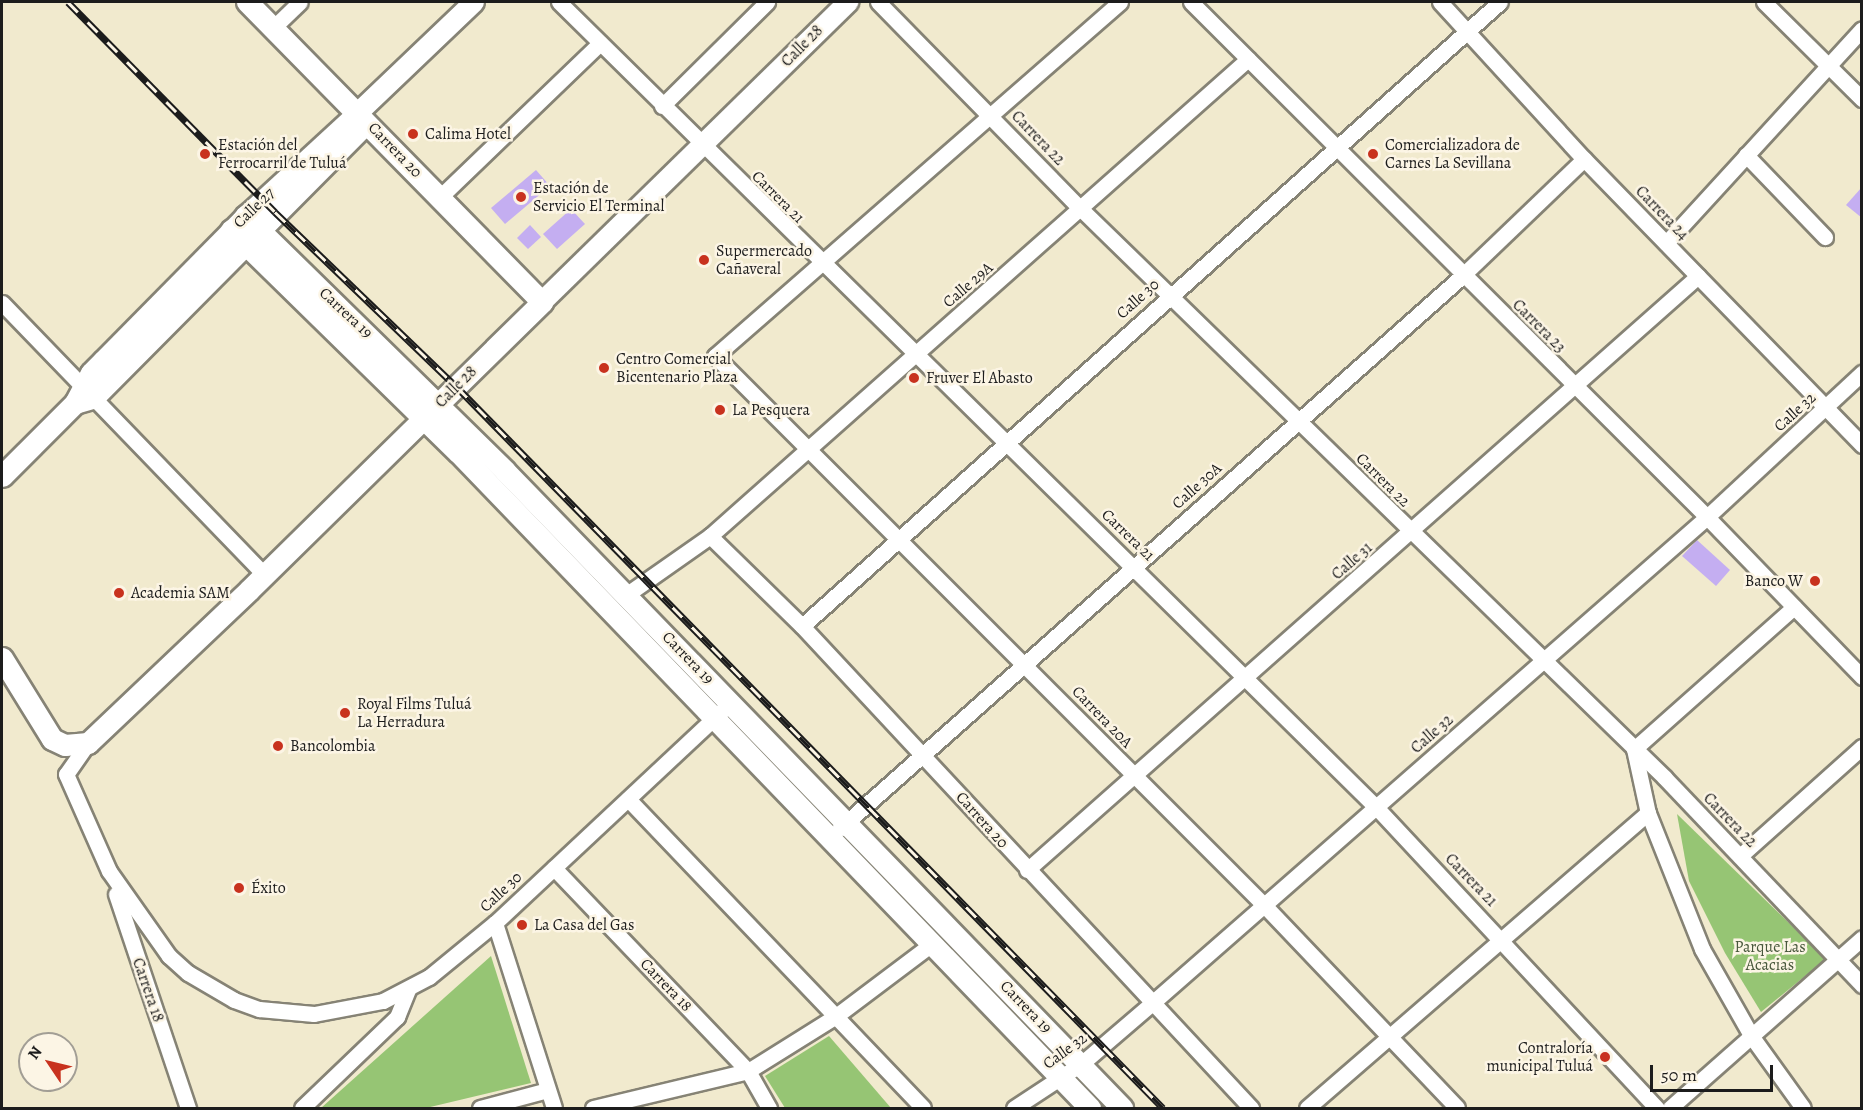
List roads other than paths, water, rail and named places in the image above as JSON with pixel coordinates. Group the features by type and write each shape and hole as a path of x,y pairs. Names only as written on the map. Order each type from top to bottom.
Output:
{"main road":[{"name":"Carrera 20","path":"247,2 364,117 542,302"},
{"name":"Calle 27","path":"2,476 84,396 91,373 364,117"},
{"name":"Carrera 19","path":"245,230 432,412 626,595 1122,1108"},
{"name":"Calle 28","path":"88,743 265,575 542,302"},
{"name":"Carrera 19","path":"432,412 715,717 1090,1108"},
{"path":"2,658 52,739 65,745 88,743"}],"street":[{"path":"273,28 300,2"},
{"name":"Calle 27","path":"364,117 474,2"},
{"name":"Carrera 21","path":"559,2 820,264 1247,677 1502,939 1657,1108"},
{"path":"662,106 767,2"},
{"name":"Calle 28","path":"542,302 848,2"},
{"name":"Carrera 22","path":"878,2 1081,209 1542,662 1634,749 1740,856 1862,985"},
{"path":"820,264 1120,2"},
{"name":"Carrera 23","path":"1191,2 1462,276 1707,517 1794,607 1858,667"},
{"name":"Carrera 24","path":"1440,2 1584,159 1862,445"},
{"name":"Calle 30","path":"802,626 1169,295 1500,2"},
{"path":"1764,2 1862,99"},
{"path":"1666,243 1862,29"},
{"path":"440,197 600,43"},
{"name":"Calle 29A","path":"626,595 710,536 1248,59"},
{"path":"1746,156 1825,237"},
{"name":"Calle 30A","path":"830,837 1462,276 1584,159"},
{"name":"Carrera 20A","path":"820,264 715,356 1264,905 1457,1108"},
{"name":"Calle 31","path":"1027,870 1411,533 1698,276"},
{"path":"2,303 84,396 265,575"},
{"name":"Calle 32","path":"1014,1108 1081,1064 1151,1004 1707,517 1826,409 1862,373"},
{"name":"Carrera 20","path":"710,536 802,626 923,754 1151,1004 1251,1108"},
{"path":"1794,607 1634,749 1648,813 1702,949 1752,1036 1803,1108"},
{"name":"Calle 30","path":"109,871 169,956 188,973 234,1000 259,1009 314,1014 382,1001 439,970 495,923 731,702"},
{"path":"88,743 66,774 109,871"},
{"path":"1740,856 1862,747"},
{"path":"628,799 923,1108"},
{"path":"1307,1108 1648,813"},
{"name":"Carrera 18","path":"554,868 748,1071 769,1108"},
{"name":"Carrera 18","path":"109,871 188,1108"},
{"path":"495,923 554,1108"},
{"path":"1670,1108 1862,938"},
{"path":"593,1108 748,1071 836,1016 933,943"},
{"path":"302,1108 397,1017 409,988"},
{"path":"480,1108 548,1090"}],"railway":[{"path":"68,2 275,212 457,387 1163,1108"}],"place":[{"name":"Calima Hotel","path":"413,134"},
{"name":"Estación del Ferrocarril de Tuluá","path":"205,154"},
{"name":"Comercializadora de Carnes La Sevillana","path":"1373,154"},
{"name":"Estación de Servicio El Terminal","path":"521,197"},
{"name":"Supermercado Cañaveral","path":"704,260"},
{"name":"Centro Comercial Bicentenario Plaza","path":"604,368"},
{"name":"Fruver El Abasto","path":"914,378"},
{"name":"La Pesquera","path":"720,410"},
{"name":"Banco W","path":"1815,581"},
{"name":"Academia SAM","path":"119,593"},
{"name":"Royal Films Tuluá La Herradura","path":"345,713"},
{"name":"Bancolombia","path":"278,746"},
{"name":"Éxito","path":"239,888"},
{"name":"La Casa del Gas","path":"522,925"},
{"name":"Contraloría municipal Tuluá","path":"1605,1057"}],"park label":[{"name":"Parque Las Acacias","path":"1770,956"}]}
